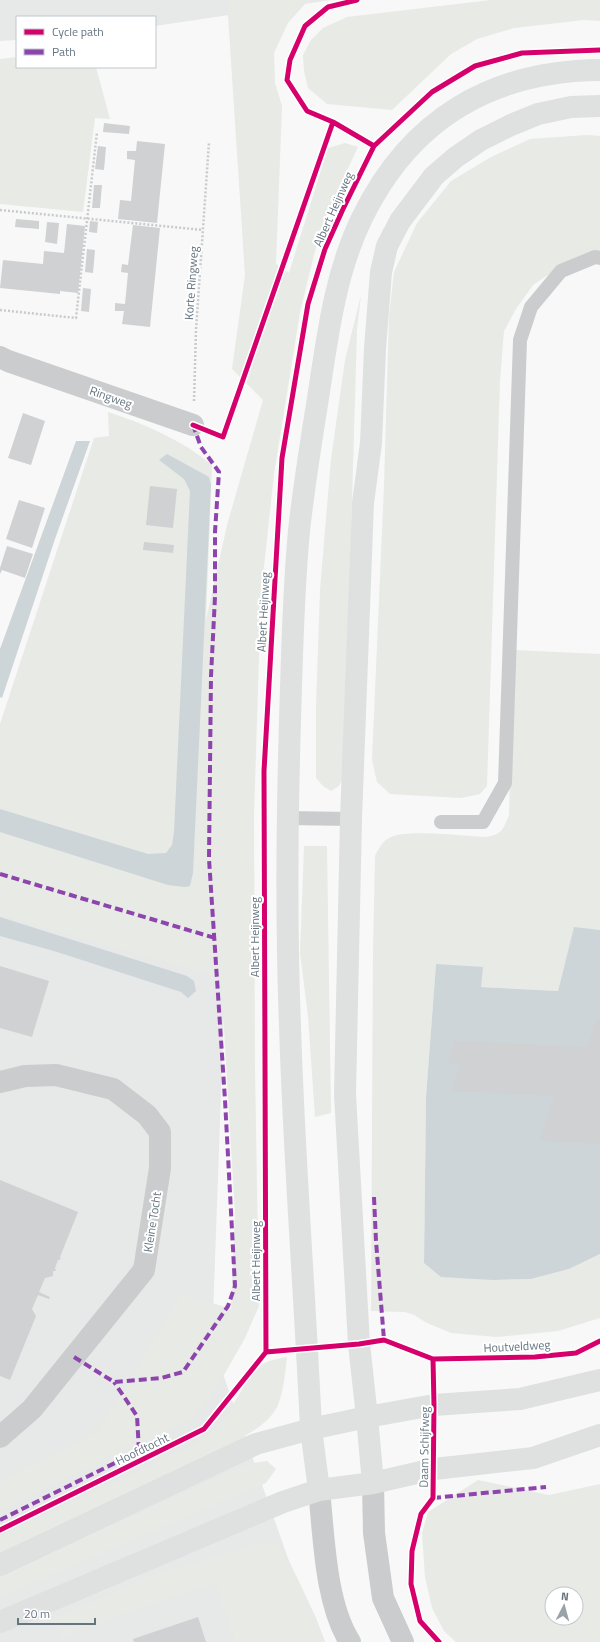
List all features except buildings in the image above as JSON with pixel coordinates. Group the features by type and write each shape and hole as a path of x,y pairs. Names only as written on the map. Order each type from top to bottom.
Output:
{"main road":[{"path":"319,1490 311,1429 290,1025 287,818 293,618 299,529 310,447 336,297 350,247 366,211 397,162 419,138 447,115 469,100 499,86 521,79 575,70 600,70"},
{"path":"373,1483 368,1417 358,1344 345,1094 351,819 363,503 371,443 380,272 387,246 400,221 434,176 456,157 487,137 538,114 571,107 600,106"},
{"path":"0,1565 256,1444 311,1429 368,1417 434,1405 520,1399 600,1380"},
{"path":"0,1622 283,1502 319,1490 373,1483 434,1469 533,1458 600,1435"}],"street":[{"name":"Ringweg","path":"0,357 193,425"},
{"name":"Kleine Tocht","path":"0,1082 25,1076 56,1075 113,1089 147,1115 160,1132 160,1168 144,1270 32,1409 0,1437"},
{"path":"373,1483 374,1533 384,1598 403,1642"},
{"path":"319,1490 331,1590 342,1629 350,1642"}],"lane":[{"path":"441,822 483,822 505,783 520,340 531,307 562,271 595,257 600,258"},
{"path":"287,818 351,819"}],"path":[{"path":"0,310 76,318 97,132"},
{"path":"0,210 203,230"}],"shaded area":[{"path":"0,0 331,0 156,26 156,16 16,16 16,40 0,41"},
{"path":"227,0 314,0 305,4 288,23 274,53 275,83 282,106 276,264 289,273 328,148 345,143 358,147 328,211 317,243 300,312 274,474 261,594 254,815 255,1070 259,1306 245,1338 215,1391 193,1418 0,1510 0,1483 24,1468 53,1455 97,1431 116,1404 181,1293 231,1309 235,1213 221,978 0,915 0,724 94,438 109,436 108,412 149,427 176,440 212,465 206,620 227,525 263,400 232,369 245,275"},
{"path":"491,0 600,0 600,21 584,20 514,28 477,39 451,54 392,110 327,104 308,88 304,71 303,55 311,40 323,28 347,17"},
{"path":"16,57 16,68 96,68 110,119 95,118 83,212 0,204 0,59"},
{"path":"587,135 600,136 600,255 567,262 533,285 516,309 504,331 500,381 487,786 480,794 461,798 390,794 377,782 372,760 384,485 389,316 394,272 417,223 451,181 491,157 530,139"},
{"path":"361,295 357,330 344,776 339,786 331,791 323,786 316,778 316,707 320,590 331,459 345,360"},
{"path":"76,441 90,441 55,539 2,698 0,697 0,649"},
{"path":"167,454 209,477 211,485 193,873 190,886 185,887 168,885 0,832 0,809 148,854 166,853 172,845 174,832 190,491 184,479 159,460"},
{"path":"513,650 600,654 600,930 574,928 558,991 481,987 436,964 426,1097 424,1263 493,1280 531,1279 569,1269 600,1254 600,1318 558,1331 497,1337 451,1333 405,1312 371,1311 375,856 385,841 391,837 399,835 423,833 486,837 499,833 503,828 509,815"},
{"path":"304,846 327,846 331,1113 315,1117 308,1016 300,953"},
{"path":"0,897 226,956 212,1343 289,1561 316,1618 325,1642 0,1642"},
{"path":"0,917 187,976 194,981 196,991 188,998 181,992 54,951 0,936"},
{"path":"574,927 600,930 600,1254 569,1269 531,1279 493,1280 441,1277 424,1263 426,1097 436,964 483,967 481,987 558,991"},
{"path":"287,1357 283,1387 278,1405 268,1419 255,1430 225,1447 0,1553 0,1536 193,1445 215,1429 224,1420 251,1374 259,1366 276,1359"},
{"path":"267,1461 276,1469 266,1483 0,1597 0,1576 247,1464"},
{"path":"478,1480 549,1495 600,1484 600,1642 456,1642 444,1631 432,1608 425,1577 422,1533 428,1512"},
{"path":"268,1542 277,1543 291,1567 304,1591 325,1642 235,1642 216,1584 193,1590 61,1637 51,1619 160,1572 232,1552 250,1545"}],"marked path":[{"path":"74,1357 114,1382 161,1378 183,1372 228,1306 235,1286 225,1100 209,859 211,676 215,597 215,532 219,472 201,447 193,425"},
{"path":"0,874 215,938"},
{"path":"374,1197 384,1340"},
{"path":"0,1520 139,1451 137,1416 114,1382"},
{"path":"433,1498 546,1487"}],"cycle path":[{"path":"357,0 328,7 305,26 290,60 287,80 307,111 333,122 374,146"},
{"name":"Albert Heijnweg","path":"266,1352 264,771 282,458 308,304 325,249 374,146 432,92 475,66 522,53 600,50"},
{"path":"193,425 223,437 333,122"},
{"name":"Houtveldweg","path":"266,1352 359,1344 384,1340 433,1359 535,1357 576,1353 600,1341"},
{"name":"Hoofdtocht","path":"0,1530 204,1429 266,1352"},
{"name":"Daam Schijfweg","path":"433,1359 433,1498 421,1514 412,1551 411,1584 420,1621 439,1642"}]}
